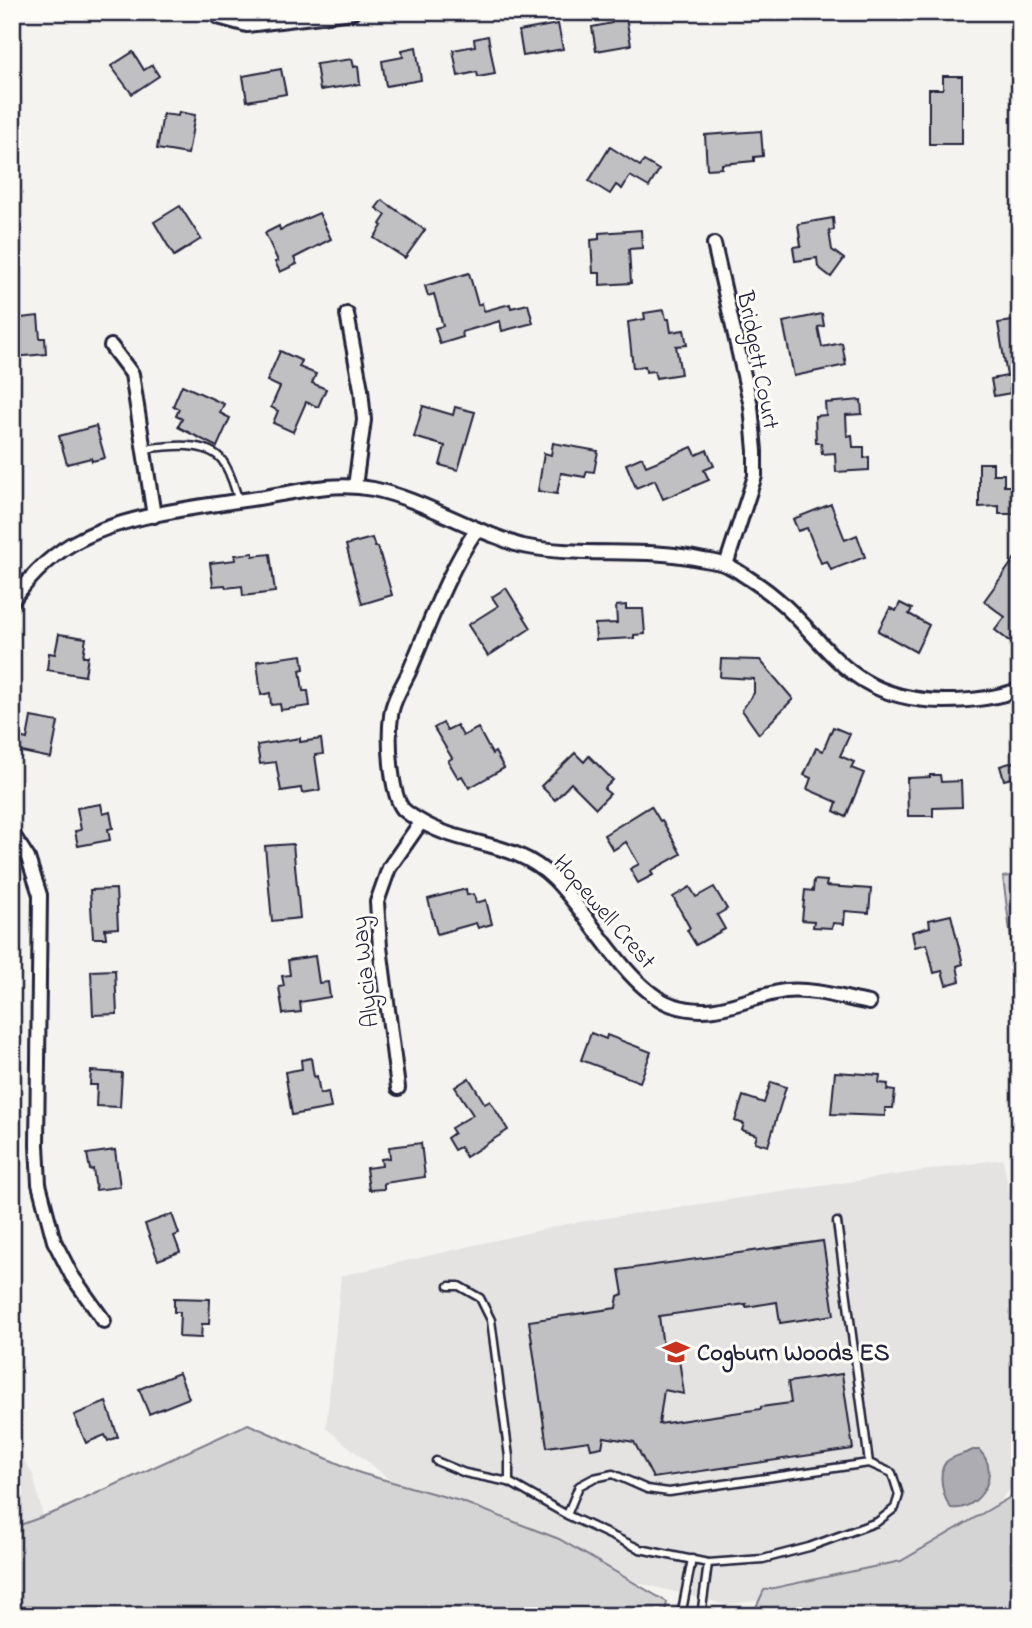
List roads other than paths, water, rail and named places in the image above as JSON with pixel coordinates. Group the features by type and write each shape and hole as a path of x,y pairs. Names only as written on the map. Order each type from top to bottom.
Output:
{"street":[{"path":"218,17 247,25 353,12"},
{"name":"Bridgett Court","path":"714,244 751,406 755,451 755,476 738,535 726,565"},
{"path":"347,314 364,420 355,486"},
{"path":"111,346 132,374 154,516"},
{"path":"12,601 33,574 63,549 98,531 154,516 313,488 355,486 397,495 521,546 579,553 651,552 690,556 726,565 766,589 843,667 880,690 905,698 965,701 988,699 1020,690"},
{"name":"Hopewell Crest","path":"477,529 462,551 440,598 391,713 390,758 394,784 402,807 421,822 461,838 517,852 537,864 555,880 644,987 671,1005 716,1010 788,991 816,993 869,1003"},
{"name":"Alycia Way","path":"398,1088 377,902 389,868 421,822"},
{"path":"12,833 28,858 40,895 37,1145 42,1204 54,1241 72,1276 104,1321"}],"lane":[{"path":"144,449 186,447 210,450 229,471 239,501"},
{"path":"837,1222 869,1463"},
{"path":"449,1286 459,1286 480,1298 491,1320 509,1457 509,1482"},
{"path":"436,1461 465,1473 509,1482 567,1515 640,1549 708,1563 763,1559 809,1547 877,1521 895,1508 899,1495 892,1473 869,1463 669,1492 647,1489 613,1474 594,1478 579,1486 567,1515"},
{"path":"681,1616 692,1559"},
{"path":"701,1616 708,1563"}],"place":[{"name":"Cogburn Woods ES","path":"676,1352"}]}
